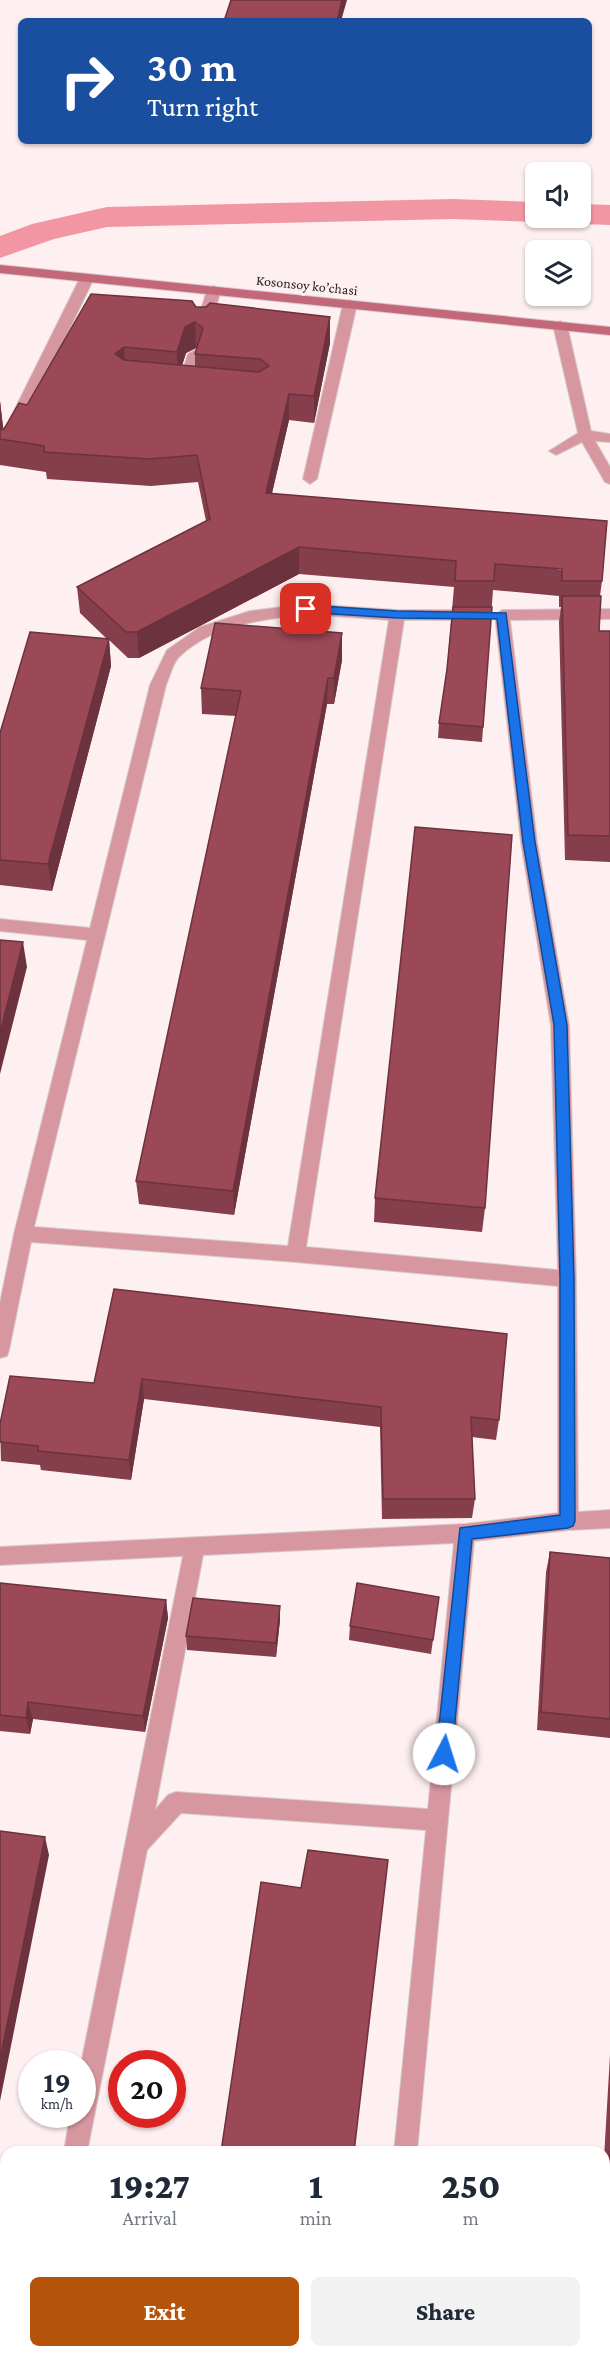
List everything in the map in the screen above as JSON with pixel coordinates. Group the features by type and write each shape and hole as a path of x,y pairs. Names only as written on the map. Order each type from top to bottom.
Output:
{"main road":[{"name":"Kosonsoy ko’chasi","path":"0,269 610,330"}],"street":[{"path":"0,451 18,421 87,278"},
{"path":"202,328 214,290"},
{"path":"310,479 350,304"},
{"path":"560,326 585,435 610,479"},
{"path":"195,354 179,385 207,388"},
{"path":"556,451 585,435 610,438"},
{"path":"0,1350 23,1234 158,685 172,654 205,631 250,616 306,609 397,615 610,614"},
{"path":"296,1254 397,615"},
{"path":"502,615 529,842 561,1025 567,1279 568,1521"},
{"path":"0,925 98,934"},
{"path":"23,1234 296,1254 567,1279"},
{"path":"0,1556 465,1533 568,1521 610,1519"},
{"path":"407,2146 465,1533"},
{"path":"95,2050 195,1547"},
{"path":"137,1845 176,1802 437,1820"},
{"path":"76,2146 79,2128"}],"building":[{"path":"231,0 342,0 338,18 225,18"},
{"path":"91,294 192,301 196,307 206,307 210,303 330,317 314,396 289,394 266,493 607,521 602,581 562,581 562,569 495,564 494,581 455,581 456,561 299,547 137,632 126,632 77,587 210,519 197,455 149,459 44,452 44,446 0,439 0,430 4,429 19,403 27,405","holes":["195,322 203,328 195,354 260,359 269,366 259,372 124,360 115,354 124,347 177,352 185,327"]},
{"path":"562,596 601,596 599,631 610,631 610,836 568,835"},
{"path":"453,607 492,607 483,727 439,723"},
{"path":"215,623 342,633 334,678 328,678 233,1191 136,1181 241,691 201,688"},
{"path":"30,632 109,639 48,864 0,860 0,733"},
{"path":"415,827 512,835 485,1208 375,1198"},
{"path":"0,940 23,942 0,1033"},
{"path":"114,1289 507,1334 499,1420 471,1417 475,1499 383,1499 381,1407 142,1379 129,1460 38,1451 38,1446 0,1442 0,1424 10,1376 94,1383"},
{"path":"550,1552 610,1558 610,1719 541,1712"},
{"path":"0,1583 166,1600 143,1716 28,1702 26,1718 0,1715"},
{"path":"357,1583 439,1597 433,1640 350,1626"},
{"path":"193,1598 280,1606 276,1643 186,1636"},
{"path":"0,1831 45,1837 0,2059"},
{"path":"308,1850 388,1860 355,2146 222,2146 261,1882 301,1888"}],"waterway":[{"path":"0,248 44,231 107,217 453,209 525,212"},
{"path":"591,214 610,215"}],"route":[{"path":"306,609 397,615 502,615 529,842 561,1025 567,1279 568,1521 465,1533 444,1754"}]}
